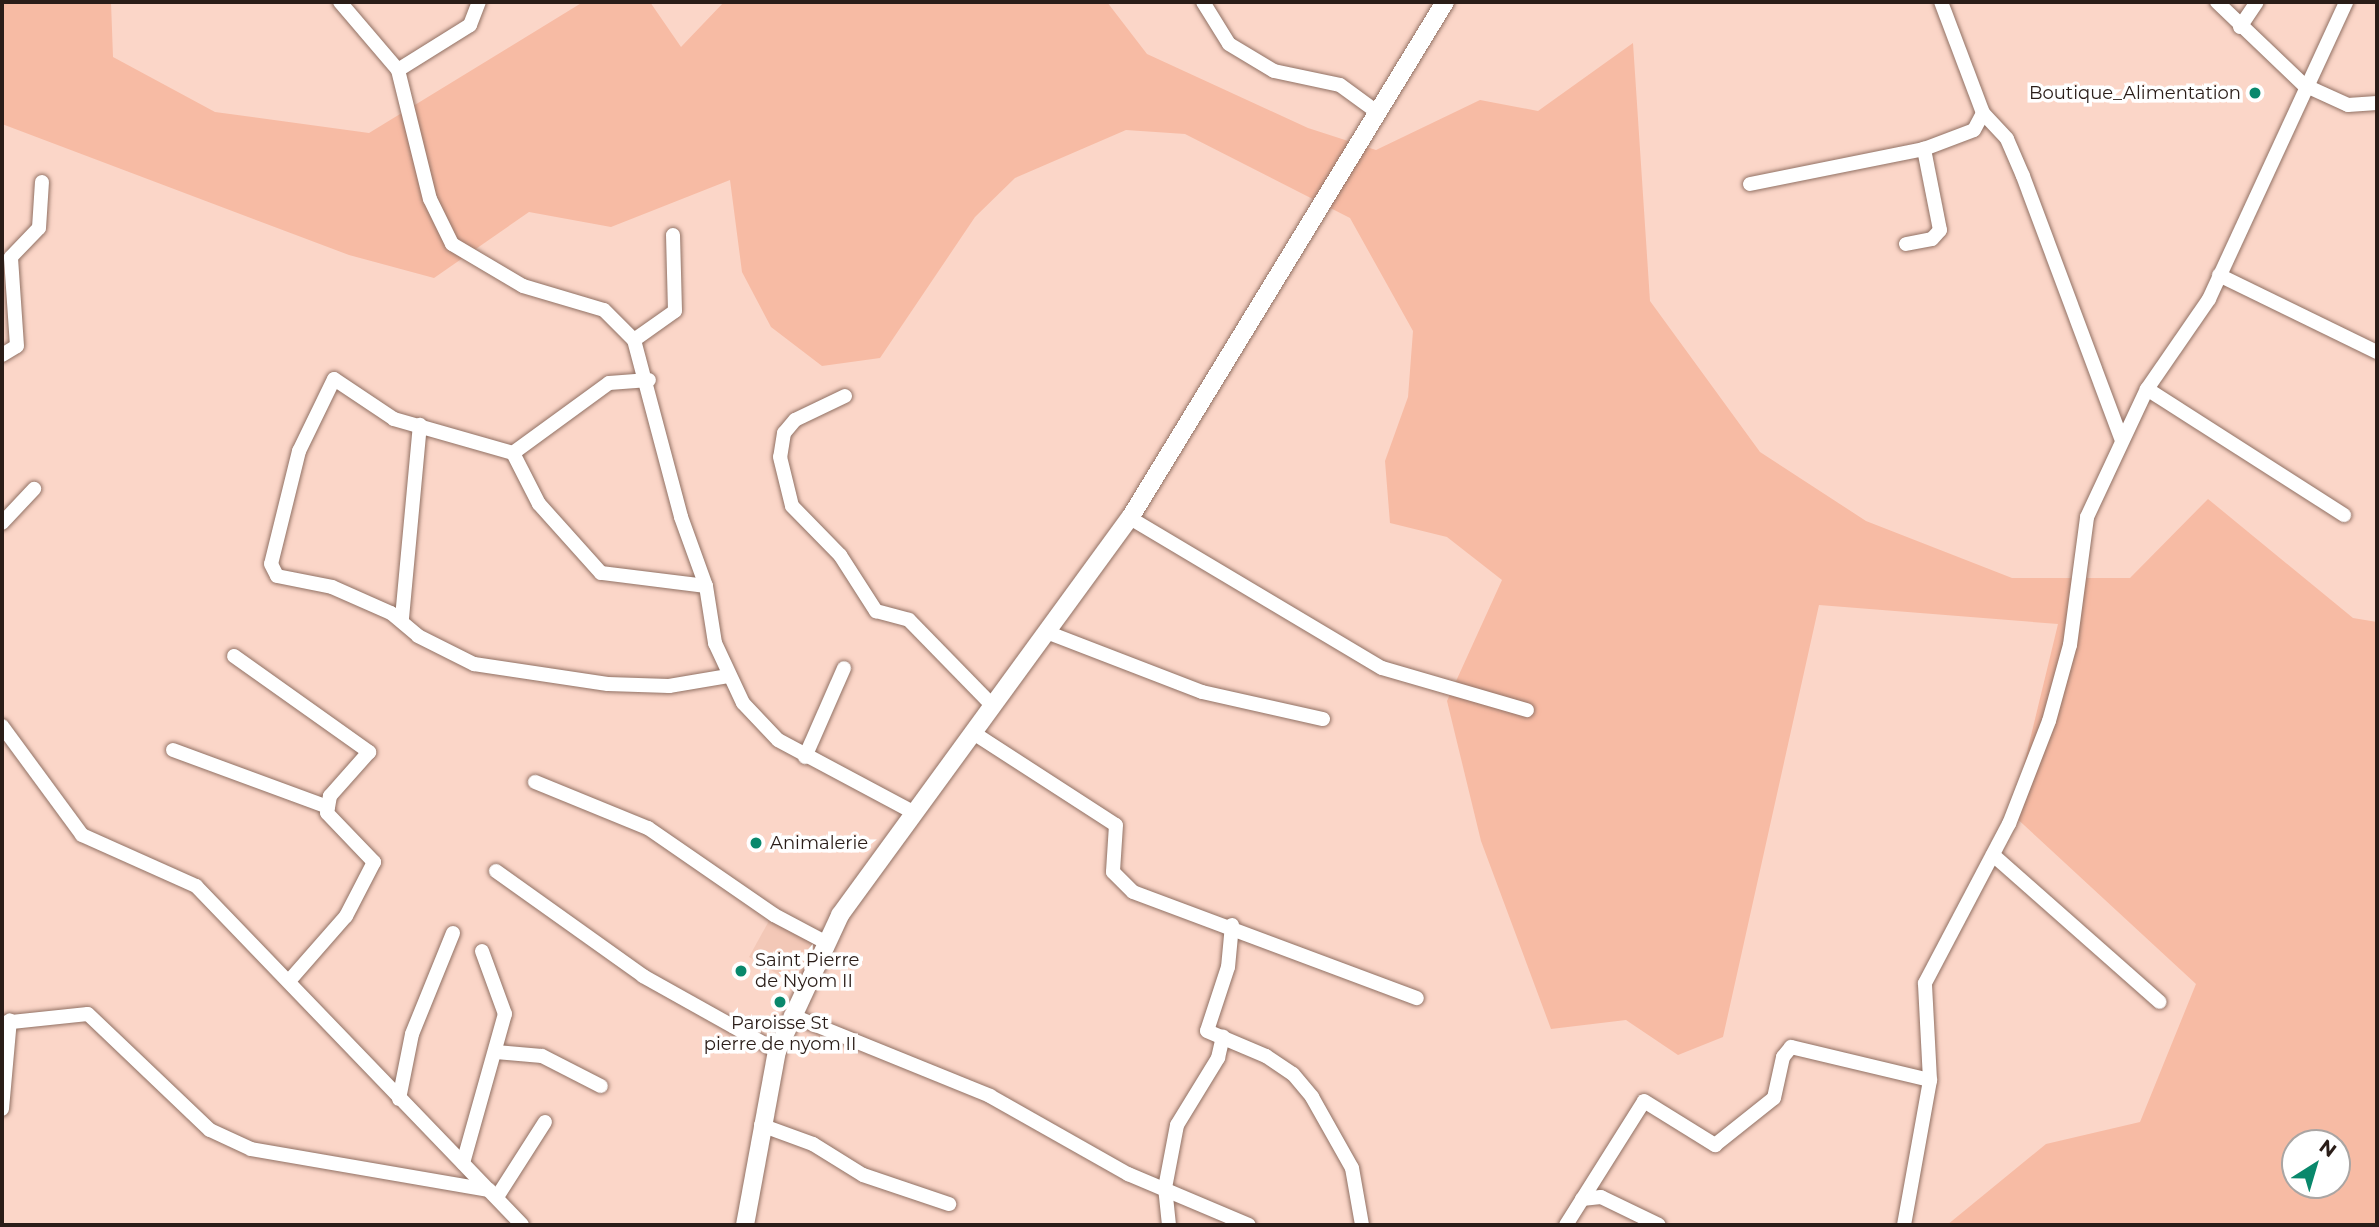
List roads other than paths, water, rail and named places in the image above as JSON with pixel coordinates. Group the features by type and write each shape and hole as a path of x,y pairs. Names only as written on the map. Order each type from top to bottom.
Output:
{"main road":[{"path":"745,1225 761,1125 777,1051 825,942 880,852 915,813 991,704 1049,633 1130,518 1445,2"}],"street":[{"path":"340,2 398,70 430,199 452,244 523,286 604,310 634,340 649,380 681,517 706,586 728,676 757,722 805,757 883,791 915,813"},
{"path":"1203,2 1228,44 1274,71 1340,85 1377,112"},
{"path":"1941,2 1983,113 2007,139 2023,176 2122,438"},
{"path":"2217,2 2240,27 2304,85 2348,105 2377,103"},
{"path":"2240,27 2257,2"},
{"path":"1904,1225 1930,1080 1925,983 1993,855 2049,721 2070,645 2078,550 2122,438 2147,389 2219,275 2304,85 2346,2"},
{"path":"398,70 470,25 481,3"},
{"path":"1750,184 1924,149 1974,130 1983,113"},
{"path":"1906,244 1932,239 1940,230 1924,149"},
{"path":"2,355 17,346 11,257 38,228 42,182"},
{"path":"634,340 675,311 673,235"},
{"path":"2219,275 2377,352"},
{"path":"706,586 620,579 594,568 539,504 513,453 394,419 330,380 295,461 272,553 276,576 332,587 402,618 418,636 466,661 554,680 669,686 728,676"},
{"path":"513,453 609,383 649,380"},
{"path":"2147,389 2344,515"},
{"path":"845,396 795,420 783,433 780,457 792,506 840,555 876,611 909,620 991,704"},
{"path":"402,618 420,425"},
{"path":"2,523 34,489"},
{"path":"1130,518 1382,668 1527,710"},
{"path":"1049,633 1202,692 1323,719"},
{"path":"234,656 369,748 328,807"},
{"path":"805,757 844,668"},
{"path":"2,726 82,835 196,886 522,1225"},
{"path":"972,732 1116,825 1114,872 1133,892 1232,925 1417,998"},
{"path":"173,750 328,807 374,862 346,916 289,981"},
{"path":"535,782 648,828 774,915 825,942"},
{"path":"1993,855 2160,1002"},
{"path":"496,871 643,976 777,1051"},
{"path":"1232,925 1228,967 1207,1031 1293,1074 1312,1097 1352,1168 1362,1225"},
{"path":"398,1099 412,1034 453,933"},
{"path":"463,1163 496,1052 504,1004 482,951"},
{"path":"2,1109 6,1021 88,1014 210,1130 251,1149 493,1194"},
{"path":"791,1015 990,1096 1128,1174 1249,1225"},
{"path":"1170,1225 1165,1188 1177,1125 1218,1058 1223,1037"},
{"path":"1566,1225 1641,1102 1651,1100 1709,1144 1721,1144 1774,1098 1783,1057 1791,1047 1930,1080"},
{"path":"496,1052 542,1056 601,1086"},
{"path":"493,1194 545,1122"},
{"path":"761,1125 806,1140 863,1175 949,1204"},
{"path":"1582,1199 1601,1197 1659,1225"}],"place":[{"name":"Boutique_Alimentation","path":"2255,93"},
{"name":"Animalerie","path":"756,843"},
{"name":"Saint Pierre de Nyom II","path":"741,971"},
{"name":"Paroisse St pierre de nyom II","path":"780,1002"}]}
